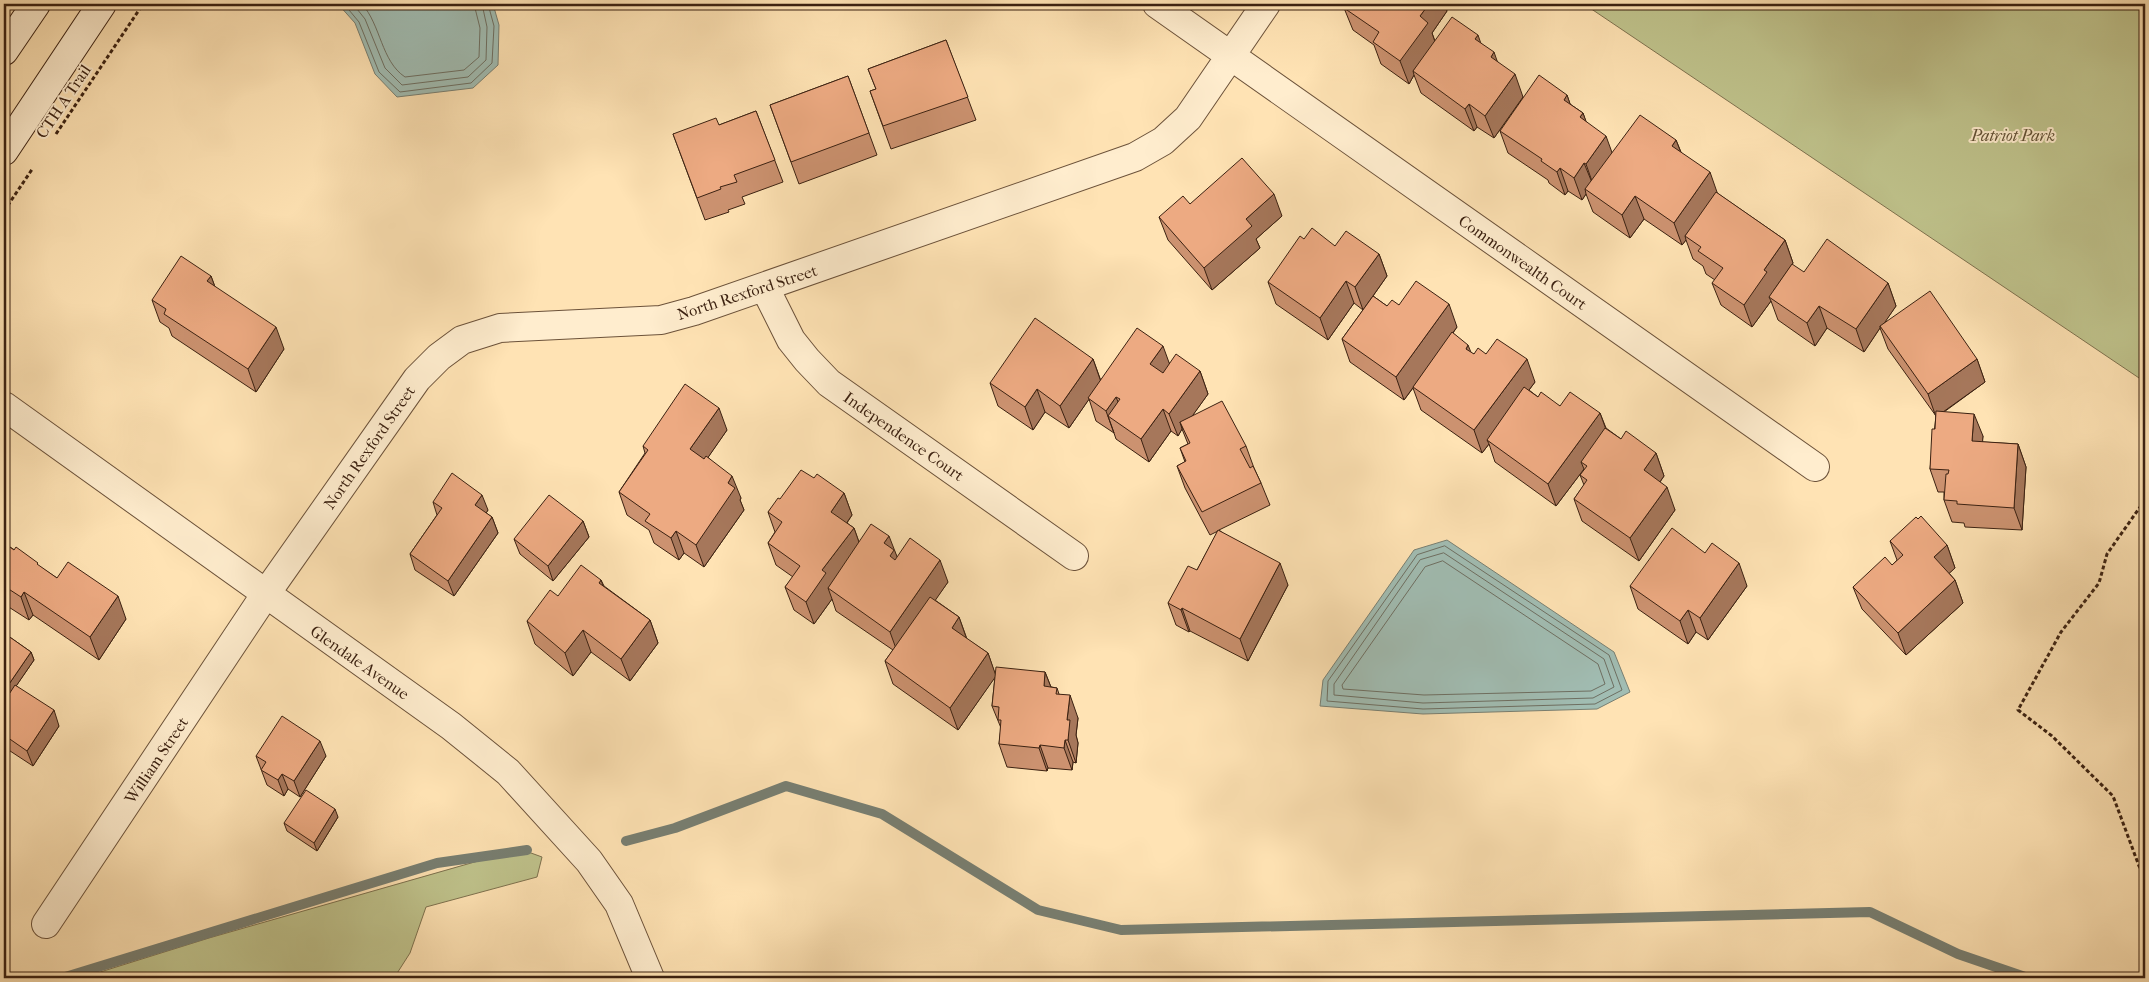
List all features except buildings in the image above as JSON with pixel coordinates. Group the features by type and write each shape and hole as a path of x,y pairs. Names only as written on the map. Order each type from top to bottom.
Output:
{"street":[{"path":"4,51 36,4"},
{"path":"4,151 102,4"},
{"name":"Commonwealth Court","path":"1157,4 1815,467"},
{"name":"North Rexford Street","path":"265,595 417,379 439,357 462,340 500,328 661,320 765,288 1134,157 1163,141 1188,118 1266,4"},
{"name":"Independence Court","path":"765,288 791,340 829,383 1074,556"},
{"name":"Glendale Avenue","path":"4,406 265,595 451,726 508,772 590,860 619,904 650,978"},
{"name":"William Street","path":"46,924 265,595"}],"path":[{"name":"CTH A Trail","path":"54,137 143,4"},
{"name":"CTH A Trail","path":"4,212 37,162"},
{"path":"2145,500 2107,554 2099,583 2061,632 2018,710 2052,736 2112,796 2139,866 2145,876"}],"green space":[{"name":"Patriot Park","path":"1584,4 2145,4 2145,382"},
{"path":"520,849 542,857 537,877 426,907 410,953 394,978 81,978 209,938"}],"water":[{"path":"338,4 493,4 499,25 498,65 473,88 397,97 375,74 355,23"},
{"path":"1447,540 1614,652 1630,692 1597,709 1423,714 1320,706 1323,680 1414,550"}],"waterway":[{"path":"626,841 675,828 786,786 882,814 1038,910 1121,930 1870,912 1958,954 2028,978"},
{"path":"62,978 437,863 527,850"}]}
